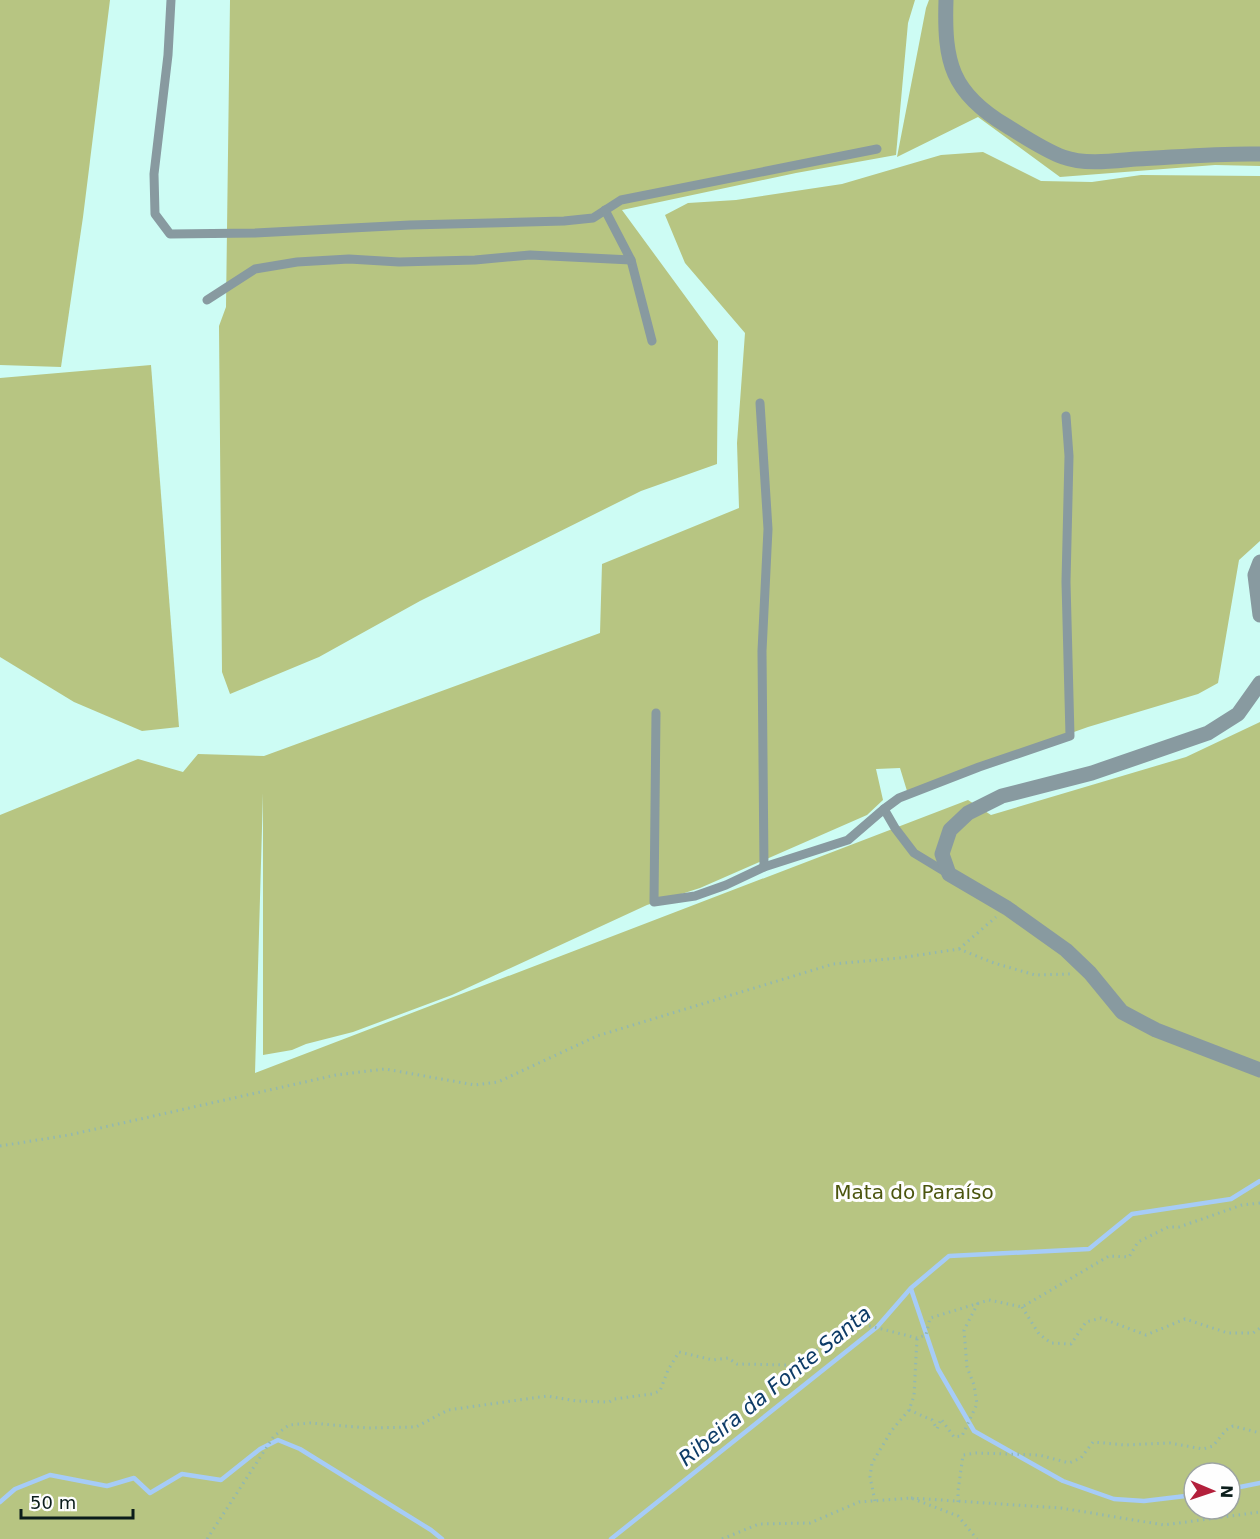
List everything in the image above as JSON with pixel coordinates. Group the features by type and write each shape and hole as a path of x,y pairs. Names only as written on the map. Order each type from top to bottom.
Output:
{"street":[{"path":"945,0 945,34 950,66 965,93 988,115 1065,158 1099,162 1260,154"},
{"path":"1260,562 1255,575 1260,615"},
{"path":"1260,683 1238,714 1208,733 1092,772 1002,796 969,813 950,830 942,854 949,874 1007,908 1066,950 1122,1012 1156,1030 1260,1070"}],"lane":[{"path":"171,0 168,55 154,174 154,214 170,234 255,233 593,218 621,200 877,149"},
{"path":"604,210 631,260 652,341"},
{"path":"207,300 255,269 297,262 350,259 399,262 475,260 530,255 631,260"},
{"path":"760,404 768,529 762,651 764,867"},
{"path":"656,713 654,902 695,896 726,885 764,867 848,840 899,798 979,767 1070,736 1066,582 1070,456 1066,416"},
{"path":"884,809 914,853 949,874"}],"path":[{"path":"959,949 1007,908"},
{"path":"0,1146 69,1136 336,1075 385,1070 475,1085 498,1082 597,1036 832,964 899,958 959,949 994,963 1035,975 1090,974"},
{"path":"207,1539 274,1436 289,1425 310,1423 368,1428 416,1427 448,1410 547,1396 576,1401 609,1402 614,1399 660,1391 668,1370 679,1352 713,1360 728,1358 736,1364 791,1365 862,1324 917,1338 926,1335 930,1318 989,1300 1022,1306 1109,1256 1129,1257 1138,1242 1168,1227 1179,1227 1242,1205 1260,1203"},
{"path":"909,1410 932,1420 938,1429 941,1419 954,1437 962,1436 977,1404 974,1385 967,1367 964,1330 978,1303"},
{"path":"1022,1306 1039,1334 1051,1343 1071,1344 1086,1322 1101,1318 1146,1335 1185,1319 1228,1333 1252,1333 1260,1329"},
{"path":"875,1501 870,1477 872,1463 892,1430 909,1410 914,1396 917,1338"},
{"path":"958,1502 963,1455 976,1453 1039,1455 1069,1463 1081,1458 1093,1442 1125,1445 1170,1443 1203,1449 1213,1446 1226,1430 1233,1426 1260,1434"},
{"path":"911,1498 958,1516 977,1539"},
{"path":"722,1539 759,1524 810,1522 859,1502 911,1498 1061,1508 1164,1525 1260,1512"}],"green space":[{"path":"0,0 110,0 83,217 61,367 0,365"},
{"path":"230,0 915,0 908,23 896,155 796,173 622,210 718,341 717,464 641,491 420,601 319,657 230,694 222,672 219,326 226,307"},
{"path":"929,0 1260,0 1260,166 1215,165 1060,177 978,117 897,157"},
{"name":"Mata do Paraíso","path":"983,152 1041,181 1092,182 1141,175 1260,176 1260,541 1239,560 1218,683 1198,694 1088,727 907,791 900,768 876,769 883,800 867,815 700,888 647,905 452,995 353,1032 292,1050 263,1055 263,793 255,1073 968,800 991,815 1186,757 1260,722 1260,1539 0,1539 0,815 138,759 183,772 198,754 264,756 600,633 602,564 739,508 737,443 745,333 685,263 665,215 688,203 736,200 842,184 941,155"},
{"path":"151,365 179,727 142,731 74,702 0,657 0,378"}],"waterway":[{"name":"Ribeira da Fonte Santa","path":"611,1539 877,1327 911,1288 949,1256 1089,1249 1132,1214 1231,1199 1260,1181"},
{"path":"911,1289 938,1369 974,1431 1063,1481 1114,1499 1144,1501 1182,1496"},
{"name":"Ribeira da Fonte Santa","path":"0,1502 15,1489 50,1475 107,1486 134,1478 150,1493 182,1474 221,1480 260,1449 278,1440 300,1449 442,1539"},
{"path":"1242,1487 1260,1483"}]}
